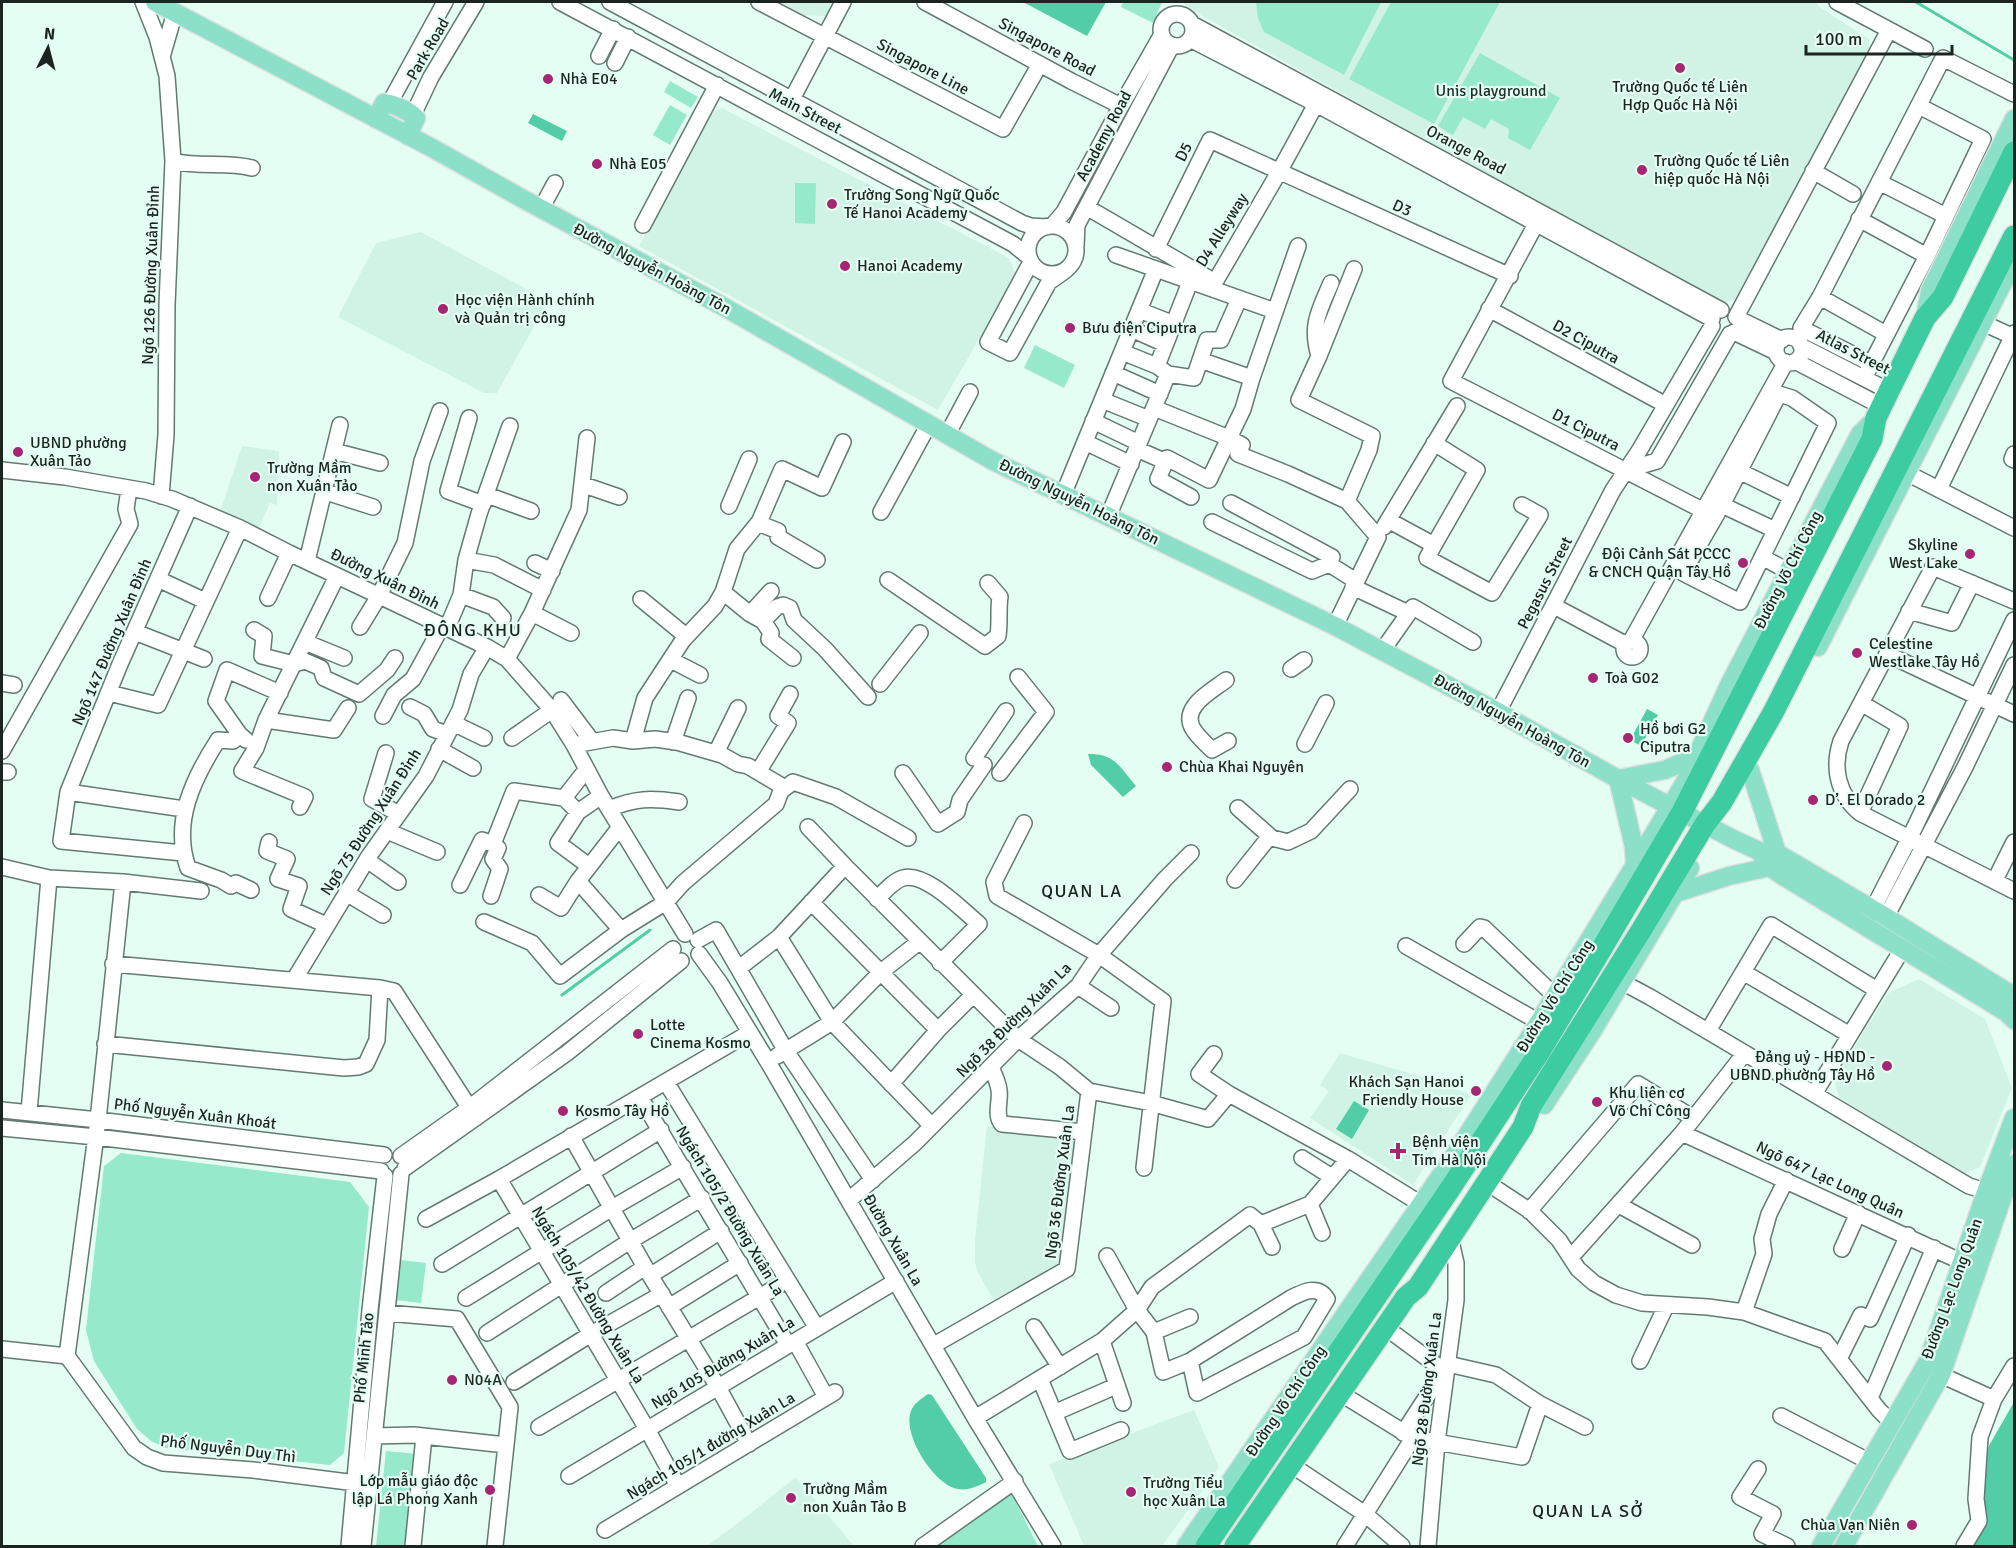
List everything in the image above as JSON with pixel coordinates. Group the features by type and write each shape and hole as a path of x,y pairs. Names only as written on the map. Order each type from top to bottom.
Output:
{"highway":[{"name":"Đường Võ Chí Công","path":"1206,1546 1450,1189 1539,1053 1676,809 1872,439 1882,405 1925,318 1943,297 2014,152"},
{"path":"1235,1546 1406,1297 1418,1287 1523,1127 1531,1106 1642,929 1728,799 2014,236"},
{"path":"1676,809 1685,782"},
{"path":"1698,854 1709,826"},
{"path":"1254,1478 1255,1446"}],"main road":[{"name":"Đường Nguyễn Hoàng Tôn","path":"155,2 726,308 993,461 1335,626 1498,712 1618,779 1880,913 2014,996"},
{"path":"376,119 384,104 413,115 416,118 408,136"},
{"name":"Đường Võ Chí Công","path":"1925,318 1930,291 2014,119"},
{"path":"1728,799 1750,770 1783,716 2014,261"},
{"name":"Đường Võ Chí Công","path":"1685,782 1729,685 1788,571 1860,434 1882,405"},
{"path":"1635,865 1634,847 1618,779 1665,770 1698,755"},
{"path":"1676,893 1726,877 1768,857 1750,770"},
{"name":"Đường Võ Chí Công","path":"1186,1546 1421,1204 1539,1022 1635,865 1656,844"},
{"path":"1523,1127 1540,1111 1622,982 1698,854"},
{"name":"Đường Nguyễn Hoàng Tôn","path":"1768,857 1903,948 2006,1012 2014,1020"},
{"name":"Đường Lạc Long Quân","path":"1844,1546 1941,1375 1995,1194 2014,1118"},
{"name":"Đường Lạc Long Quân","path":"1821,1546 1928,1361 1962,1262 1995,1194 2014,1164"},
{"path":"1246,1546 1415,1302 1418,1287"}],"street":[{"name":"Ngõ 126 Đường Xuân Đỉnh","path":"143,2 157,37 167,76 173,161 167,305 166,435 161,496"},
{"name":"Park Road","path":"389,104 445,2"},
{"name":"Park Road","path":"413,115 431,76 476,2"},
{"name":"Main Street","path":"560,2 1013,244 1030,260"},
{"name":"Main Street","path":"610,2 1022,223 1049,227"},
{"name":"Singapore Line","path":"759,2 1004,129 1040,63"},
{"path":"792,99 843,2"},
{"name":"Singapore Road","path":"925,2 1121,106"},
{"path":"1165,18 1170,14 1180,14 1189,18 1191,31 1180,46 1167,40 1160,28 1165,18 1173,2"},
{"path":"1837,2 1925,49"},
{"path":"162,57 175,12"},
{"path":"599,56 613,29"},
{"path":"1626,470 1657,461 1734,325 1889,30"},
{"name":"Orange Road","path":"1191,31 1316,104 1715,318"},
{"name":"Orange Road","path":"1191,31 1715,318"},
{"path":"615,63 628,37"},
{"name":"Academy Road","path":"1049,227 1064,212 1121,106 1167,40"},
{"name":"Academy Road","path":"1076,246 1077,225 1167,40"},
{"path":"1872,364 1801,327 1820,297 1943,58 2014,94"},
{"path":"643,225 717,85"},
{"name":"D4 Alleyway","path":"1086,208 1215,282 1316,104"},
{"path":"1864,378 1927,256 1983,139 1919,106"},
{"name":"D5","path":"1156,249 1204,137 1279,172"},
{"path":"173,161 204,166 236,164 252,168"},
{"path":"1813,171 1853,194"},
{"name":"D3","path":"1279,172 1510,276"},
{"path":"1879,182 1946,216"},
{"path":"541,209 555,183"},
{"path":"1859,219 1927,256"},
{"path":"1489,309 1510,276 1536,224"},
{"path":"1030,260 988,342 1010,353 1049,282 1066,270 1074,259 1076,246 1070,234 1065,230 1049,227 1040,229 1031,238 1028,250 1035,268 1047,274 1066,270"},
{"path":"1191,497 1158,479 1167,458 1209,480 1243,409 1298,246"},
{"path":"1116,255 1275,311"},
{"path":"1063,495 1156,269"},
{"path":"1347,501 1369,450 1372,436 1299,400 1353,269"},
{"path":"1108,517 1154,407 1166,344 1190,282"},
{"path":"1319,356 1314,330 1317,315 1331,283"},
{"path":"1820,297 1886,334"},
{"path":"1122,352 1162,370 1194,378 1208,340 1221,340 1239,299"},
{"name":"D1 Ciputra","path":"1489,309 1451,381 1704,511"},
{"name":"D2 Ciputra","path":"1489,309 1666,405"},
{"path":"1139,310 1174,324"},
{"path":"1734,325 1721,335 1715,332 1715,318 1731,311 1734,325 1882,405"},
{"name":"Pegasus Street","path":"1498,712 1613,490 1666,405 1715,318"},
{"path":"1939,489 2014,336 1983,322"},
{"path":"1131,329 1166,344"},
{"name":"Atlas Street","path":"1785,354 1800,357 1801,346 1864,378 1882,405"},
{"path":"1554,606 1628,642 1704,511 1785,354"},
{"path":"1200,360 1252,378"},
{"path":"1113,374 1154,407"},
{"path":"947,435 970,392"},
{"path":"1779,394 1792,398 1828,423 1792,497 1740,602 1683,573 1722,505 1779,394"},
{"path":"1102,400 1154,407 1229,438 1242,445 1239,454 1347,501 1378,537"},
{"path":"1335,626 1378,537 1457,406"},
{"path":"360,627 379,596 405,543 422,461 440,411"},
{"path":"469,418 448,491 531,512"},
{"path":"1094,421 1166,462"},
{"path":"881,512 929,424"},
{"path":"307,561 326,492 340,425"},
{"path":"383,716 394,695 413,679 445,627 461,595 466,560 510,426"},
{"path":"507,659 532,613 579,510 584,485 587,438"},
{"path":"633,741 645,698 686,636 715,606 723,592 736,549 759,522 782,469 822,488 843,442"},
{"path":"1085,442 1131,464"},
{"path":"1434,443 1477,470 1427,558 1492,593 1540,515 1522,505"},
{"path":"334,451 380,463"},
{"path":"2014,454 2012,459 2014,460"},
{"path":"729,506 749,459"},
{"name":"Đường Xuân Đỉnh","path":"2,470 65,477 129,489 161,496 190,506 487,647 507,659 556,705 586,770 666,902"},
{"path":"1739,471 1792,497"},
{"path":"1907,473 2014,528"},
{"path":"584,485 619,497"},
{"path":"2,751 130,524 126,509 129,489"},
{"path":"326,492 373,507"},
{"path":"1212,522 1312,571 1329,564 1332,557 1231,503"},
{"path":"1722,505 1775,530"},
{"name":"Ngõ 147 Đường Xuân Đỉnh","path":"183,853 61,841 68,792 190,506"},
{"path":"1388,520 1434,545"},
{"path":"759,522 778,531 778,537 818,560"},
{"path":"109,693 158,705 240,528"},
{"path":"268,598 289,554"},
{"path":"1762,557 1788,571"},
{"path":"466,560 494,565 543,590"},
{"path":"535,563 552,571"},
{"path":"1329,564 1354,584 1408,613"},
{"path":"2014,601 1933,567 1841,741 1837,753 1843,794 1849,804 1860,813 2014,891"},
{"path":"300,807 305,797 242,771 256,748 266,720 337,576"},
{"path":"158,579 205,601"},
{"path":"888,580 985,646 998,636 1000,618 1000,597 988,583"},
{"path":"1909,611 1952,623 1972,583"},
{"path":"757,617 771,591"},
{"path":"723,592 757,617 771,633 769,639 793,658"},
{"path":"461,595 493,607 502,618"},
{"path":"641,599 686,636"},
{"path":"757,617 783,606 789,609 794,620 825,649 868,697"},
{"path":"1382,651 1413,607 1473,642"},
{"path":"532,613 572,633"},
{"path":"1880,913 1910,837 2014,620"},
{"path":"254,630 264,636 262,656 294,664 305,661 321,668 324,678 359,694 387,670 395,658"},
{"path":"135,632 204,659"},
{"path":"880,684 920,633"},
{"path":"305,642 344,658"},
{"name":"Ngõ 75 Đường Xuân Đỉnh","path":"294,980 367,860 426,776 460,710 471,674 487,647"},
{"path":"1887,654 2014,714"},
{"path":"671,660 700,675"},
{"path":"1291,669 1304,660"},
{"path":"1880,913 1924,844 1965,767 2014,665"},
{"path":"256,748 240,735 216,701 227,670 280,693"},
{"path":"1000,773 1046,712 1018,677"},
{"path":"1226,680 1192,707 1190,718 1193,729 1212,750 1228,741"},
{"path":"758,772 788,723 778,716 790,694"},
{"path":"673,741 688,698"},
{"path":"1305,744 1326,703"},
{"path":"1860,813 1900,726 1861,703"},
{"path":"512,738 556,705 592,741"},
{"path":"410,707 424,714 433,729 450,729 484,738"},
{"path":"266,720 334,730 348,708"},
{"path":"716,753 738,708"},
{"path":"903,773 938,824 957,812 960,800 1006,711"},
{"path":"181,889 188,868 183,853 184,808 192,786 218,740 232,741 240,735"},
{"path":"484,922 532,944 560,976 621,930 666,902 683,883 776,804 781,791 780,785 758,772 716,753 673,741 655,739 633,741 613,738 574,745"},
{"path":"439,750 473,768"},
{"path":"386,753 372,799 399,814"},
{"path":"564,798 586,770"},
{"path":"781,791 793,782 836,797 908,838"},
{"path":"1238,808 1270,836 1288,842 1311,831 1350,789"},
{"path":"493,844 514,791 564,798 578,812"},
{"path":"68,792 184,808"},
{"path":"589,867 558,843 578,812 605,802 653,798 679,802"},
{"path":"1024,823 994,882 997,896 1099,955 1163,1001 1144,1168"},
{"path":"539,895 561,908 578,881 620,827"},
{"path":"808,827 844,867 1018,1039 1060,1067 1089,1091 1151,1103 1208,1119 1229,1094"},
{"path":"387,831 437,852"},
{"path":"1235,880 1270,836"},
{"path":"460,885 482,840 498,848 493,859 500,869 491,896"},
{"path":"269,842 267,850 287,859 278,879 299,886 291,909 326,925"},
{"path":"1995,880 2014,842"},
{"name":"Ngõ 38 Đường Xuân La","path":"849,1200 915,1143 1018,1039 1078,986 1099,955 1165,879 1191,853"},
{"path":"367,860 398,882"},
{"path":"2,867 49,878 123,882 201,891"},
{"path":"739,968 779,937 844,867"},
{"path":"188,868 231,886 236,883 251,890"},
{"path":"877,899 900,878 911,876 928,883 978,924 940,963"},
{"path":"29,1112 49,878"},
{"path":"578,881 621,930"},
{"path":"2,1349 67,1356 96,1137 123,882"},
{"path":"346,893 383,915"},
{"name":"Đường Xuân La","path":"666,902 720,983 768,1062 975,1418 1053,1546"},
{"path":"811,902 938,1030"},
{"path":"1708,1031 1771,925 1877,990"},
{"path":"1464,944 1480,927 1484,928 1555,996"},
{"path":"677,955 677,938 694,943 716,930 786,1051 873,1180"},
{"path":"779,937 832,1022 932,1126"},
{"path":"768,1062 832,1022 881,972 919,942"},
{"path":"677,955 691,962 694,943"},
{"path":"1406,946 1539,1022"},
{"path":"1814,1094 1903,948"},
{"path":"2,1128 96,1137 383,1173 392,1178 402,1166 677,955"},
{"path":"113,964 394,991 472,1113"},
{"path":"1743,972 1850,1035"},
{"path":"1622,982 1968,1186 1995,1194"},
{"path":"1078,986 1111,1008"},
{"path":"105,1044 344,1068 358,1067 366,1064 377,1040 380,988"},
{"path":"891,1084 938,1030 973,995"},
{"path":"426,1219 749,1033"},
{"path":"1571,1257 1682,1133 1745,1053"},
{"path":"1214,1054 1199,1074 1229,1094 1348,1159 1421,1204"},
{"path":"991,1067 998,1083 1000,1094 998,1116 1002,1124 1084,1132"},
{"path":"666,1082 817,1328"},
{"path":"1529,1211 1638,1084 1694,1118"},
{"name":"Ngõ 36 Đường Xuân La","path":"934,1345 1067,1269 1089,1091"},
{"name":"Ngách 105/2 Đường Xuân La","path":"640,1096 759,1296 792,1343"},
{"name":"Phố Nguyễn Xuân Khoát","path":"2,1110 384,1155"},
{"path":"442,1264 661,1130"},
{"name":"Ngõ 647 Lạc Long Quân","path":"1682,1133 1908,1235 1962,1262"},
{"path":"571,1136 749,1444"},
{"path":"383,1173 380,1164 384,1155 394,1153 402,1166"},
{"path":"1302,1158 1332,1177"},
{"path":"1261,1224 1310,1204 1348,1159"},
{"name":"Phố Minh Tảo","path":"363,1546 402,1166"},
{"path":"466,1298 683,1167"},
{"name":"Phố Minh Tảo","path":"349,1546 383,1173"},
{"name":"Ngách 105/42 Đường Xuân La","path":"499,1179 647,1429 678,1486"},
{"path":"1744,1312 1764,1254 1762,1239 1769,1214 1786,1180"},
{"path":"1486,1182 1529,1211 1559,1240 1578,1269 1594,1283 1616,1295 1642,1304 1744,1312 1824,1341 1892,1424"},
{"path":"487,1333 562,1287 630,1241 702,1198"},
{"path":"1310,1204 1322,1233"},
{"path":"1619,1205 1692,1245"},
{"path":"1842,1249 1858,1213"},
{"path":"975,1418 1102,1341 1137,1310 1152,1287 1250,1215 1261,1224 1272,1247"},
{"path":"606,1293 721,1231"},
{"path":"1839,1359 1861,1315 1870,1319 1908,1235"},
{"name":"Ngõ 28 Đường Xuân La","path":"1428,1546 1437,1442 1456,1300 1456,1263 1450,1237"},
{"path":"1870,1398 1934,1248"},
{"path":"1107,1256 1137,1310 1154,1332 1163,1371 1190,1361 1303,1292 1316,1290 1327,1299 1304,1337 1197,1393 1190,1361"},
{"path":"514,1382 591,1334 740,1263"},
{"name":"Ngõ 105 Đường Xuân La","path":"569,1476 896,1281"},
{"path":"539,1427 778,1286"},
{"path":"1640,1361 1666,1306"},
{"path":"387,1313 457,1319 510,1407 495,1546"},
{"path":"1154,1332 1190,1317"},
{"path":"1034,1327 1060,1367"},
{"path":"1345,1546 1365,1514 1437,1381 1438,1371 1435,1364 1393,1334"},
{"path":"1102,1341 1123,1403"},
{"name":"Ngách 105/1 đường Xuân La","path":"605,1530 831,1395 792,1343"},
{"name":"Phố Nguyễn Duy Thì","path":"67,1356 134,1448 147,1457 163,1463 253,1470 356,1483"},
{"path":"1448,1364 1496,1375 1540,1404 1585,1427"},
{"path":"1964,1546 1979,1521 1976,1499 1980,1437 1994,1399 2014,1366"},
{"path":"1941,1375 1994,1399"},
{"path":"1040,1378 1070,1451 1121,1430"},
{"path":"1054,1413 1116,1386"},
{"path":"1348,1398 1408,1436 1522,1457 1540,1404"},
{"path":"1781,1416 1870,1462"},
{"path":"374,1437 414,1434 506,1445"},
{"path":"413,1546 424,1436"},
{"path":"1758,1469 1740,1497 1773,1514 1762,1534 1787,1546"},
{"path":"1299,1470 1365,1514 1402,1546"},
{"path":"923,1546 1015,1481"}],"shaded area":[{"path":"761,2 833,2 826,16 785,15"},
{"path":"1023,2 1106,2 1087,36"},
{"name":"Trường Quốc tế Liên hiệp quốc Hà Nội","path":"1184,2 1816,2 1818,6 1869,39 1869,52 1735,299 1727,303 1712,299 1186,7"},
{"name":"Hanoi Academy","path":"722,108 1009,258 1016,275 938,410 639,246 713,112"},
{"path":"533,114 567,131 562,141 528,123"},
{"name":"Học viện Hành chính và Quản trị công","path":"421,232 548,301 497,393 484,393 338,317 376,243"},
{"name":"Trường Mầm non Xuân Tảo","path":"242,446 279,451 277,505 270,503 259,528 220,512"},
{"path":"1647,709 1658,715 1641,746 1630,740"},
{"path":"1088,754 1104,756 1116,762 1136,786 1123,797 1091,765"},
{"path":"1919,979 1985,1019 2012,1088 1980,1167 1964,1174 1839,1098 1834,1080 1888,993"},
{"name":"Bệnh viện Tim Hà Nội","path":"1340,1053 1429,1079 1471,1095 1413,1185 1310,1118 1329,1091 1320,1085"},
{"path":"1354,1101 1369,1110 1352,1139 1336,1129"},
{"path":"987,1126 1078,1136 1064,1266 996,1304 977,1271 975,1262 975,1239"},
{"path":"928,1394 932,1395 986,1478 986,1482 967,1489 954,1488 945,1484 928,1467 915,1444 909,1421 914,1406"},
{"path":"2014,1402 2014,1546 1967,1546 1982,1458"},
{"name":"Trường Tiểu học Xuân La","path":"1194,1410 1219,1467 1162,1546 1084,1546 1049,1464"},
{"name":"Trường Mầm non Xuân Tảo B","path":"796,1477 854,1546 707,1546 742,1520"}],"green space":[{"path":"1123,2 1162,2 1153,23 1121,7"},
{"path":"1256,2 1381,2 1344,75 1264,32 1258,18"},
{"path":"1391,2 1500,2 1434,124 1349,79"},
{"name":"Unis playground","path":"1480,53 1560,98 1530,150 1508,138 1509,129 1491,119 1485,129 1463,117 1453,135 1438,126"},
{"path":"670,81 698,97 691,108 664,92"},
{"path":"670,105 687,115 670,145 653,135"},
{"path":"795,183 816,183 815,224 795,223"},
{"path":"1035,345 1075,365 1064,388 1024,368"},
{"path":"121,1153 350,1182 369,1207 344,1453 330,1465 166,1448 151,1441 137,1429 94,1361 86,1330 104,1166"},
{"path":"400,1260 426,1263 421,1303 395,1300"},
{"path":"386,1451 418,1454 409,1546 376,1546"},
{"path":"1010,1491 1038,1546 937,1546"}],"waterway":[{"path":"1916,2 2014,60"},
{"path":"562,995 650,930"}],"place":[{"name":"Trường Quốc tế Liên Hợp Quốc Hà Nội","path":"1680,68"},
{"name":"Nhà E04","path":"548,79"},
{"name":"Nhà E05","path":"597,164"},
{"name":"Trường Quốc tế Liên hiệp quốc Hà Nội","path":"1642,170"},
{"name":"Trường Song Ngữ Quốc Tế Hanoi Academy","path":"832,204"},
{"name":"Hanoi Academy","path":"845,266"},
{"name":"Học viện Hành chính và Quản trị công","path":"443,309"},
{"name":"Bưu điện Ciputra","path":"1070,328"},
{"name":"UBND phường Xuân Tảo","path":"18,452"},
{"name":"Trường Mầm non Xuân Tảo","path":"255,477"},
{"name":"Skyline West Lake","path":"1970,554"},
{"name":"Đội Cảnh Sát PCCC & CNCH Quận Tây Hồ","path":"1743,563"},
{"name":"Celestine Westlake Tây Hồ","path":"1857,653"},
{"name":"Toà G02","path":"1593,678"},
{"name":"Hồ bơi G2 Ciputra","path":"1628,738"},
{"name":"Chùa Khai Nguyên","path":"1167,767"},
{"name":"D’. El Dorado 2","path":"1813,800"},
{"name":"Lotte Cinema Kosmo","path":"638,1034"},
{"name":"Đảng uỷ - HĐND - UBND phường Tây Hồ","path":"1887,1066"},
{"name":"Khách Sạn Hanoi Friendly House","path":"1476,1091"},
{"name":"Khu liên cơ Võ Chí Công","path":"1597,1102"},
{"name":"Kosmo Tây Hồ","path":"563,1111"},
{"name":"Bệnh viện Tim Hà Nội","path":"1398,1151"},
{"name":"N04A","path":"452,1380"},
{"name":"Lớp mẫu giáo độc lập Lá Phong Xanh","path":"490,1490"},
{"name":"Trường Tiểu học Xuân La","path":"1131,1492"},
{"name":"Trường Mầm non Xuân Tảo B","path":"791,1498"},
{"name":"Chùa Vạn Niên","path":"1912,1525"}],"district":[{"name":"ĐÔNG KHU","path":"473,630"},
{"name":"QUAN LA","path":"1082,891"},
{"name":"QUAN LA SỞ","path":"1588,1511"}]}
